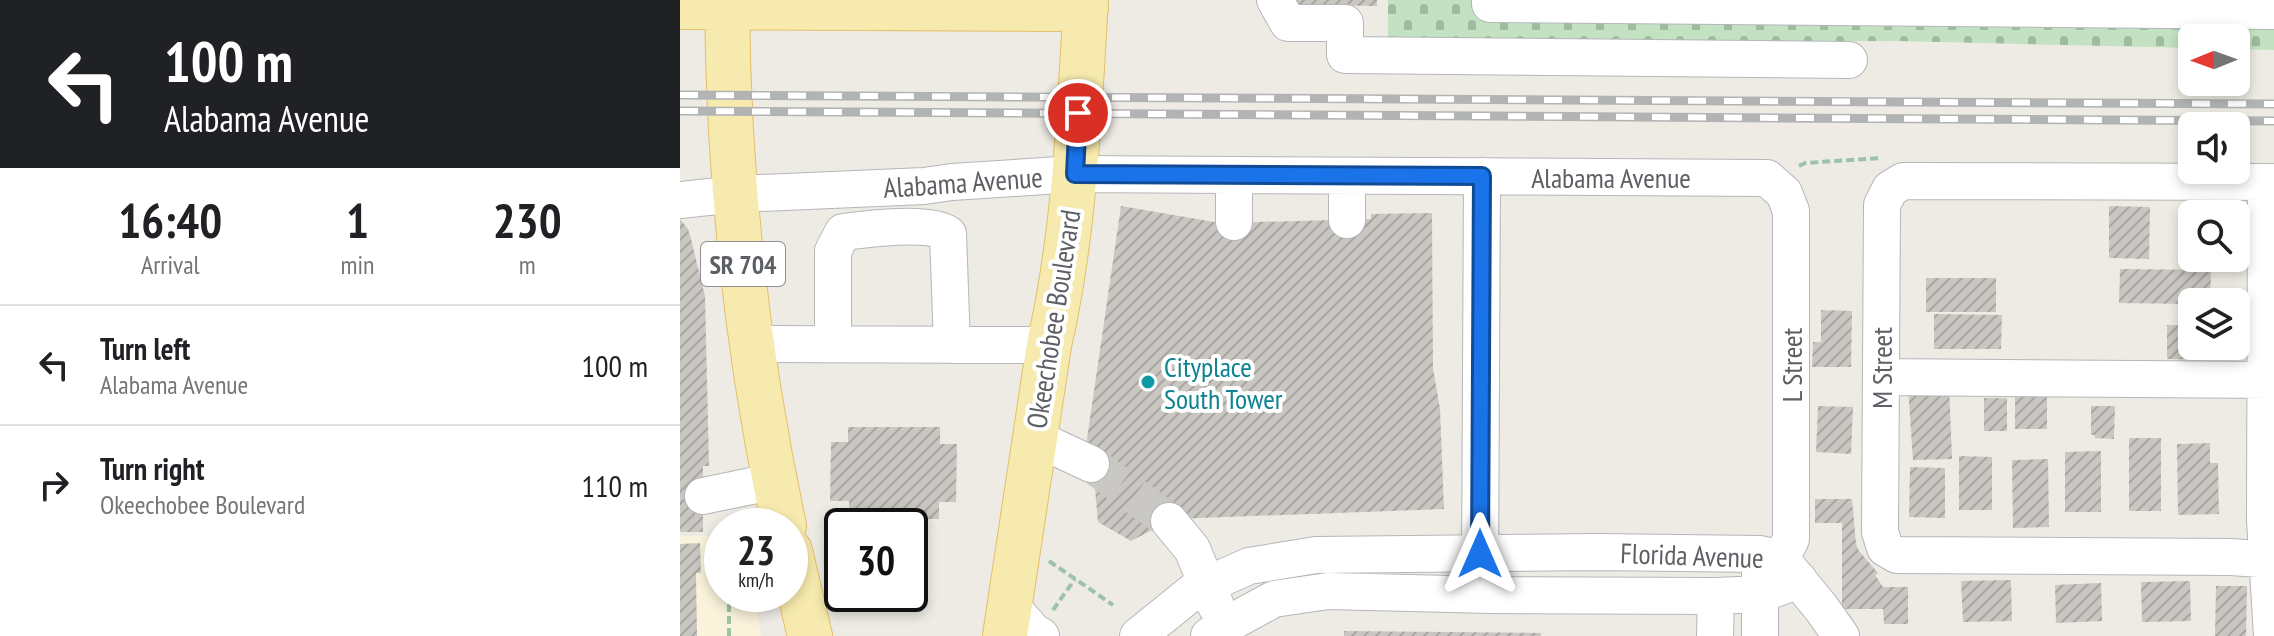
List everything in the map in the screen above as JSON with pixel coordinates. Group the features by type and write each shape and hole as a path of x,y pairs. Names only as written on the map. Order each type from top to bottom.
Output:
{"main road":[{"path":"680,7 727,3 1086,5"},
{"name":"SR 704","path":"727,3 729,95 751,344 780,508"},
{"name":"Okeechobee Boulevard","path":"1026,624 1035,438 1049,345 1058,309 1075,174 1086,5"},
{"path":"804,612 810,636"}],"street":[{"path":"1275,0 1288,23 1345,23 1345,55 1849,60"},
{"path":"1490,0 1490,4 1621,2 2274,11"},
{"name":"Alabama Avenue","path":"680,200 1075,174 1767,178"},
{"path":"1887,174 1903,181 2270,182 2265,520 2272,562 2272,636"},
{"name":"M Street","path":"1887,174 1882,205 1880,532 1885,548 1897,555 2231,557 2272,562"},
{"path":"1234,175 1234,222"},
{"path":"1347,176 1347,220"},
{"path":"1480,595 1482,176"},
{"name":"L Street","path":"1767,178 1784,193 1791,211 1791,539 1780,564"},
{"path":"833,344 833,251 843,232 877,228 939,228 948,234 952,345"},
{"path":"751,344 1049,345"},
{"path":"1881,377 2269,380"},
{"path":"1035,438 1091,464"},
{"path":"703,496 775,481"},
{"path":"1169,521 1192,549 1206,585 1217,631"},
{"name":"Florida Avenue","path":"1138,636 1195,590 1249,566 1316,555 1597,552 1780,564 1761,594 1480,595 1328,591 1274,599 1217,631"},
{"path":"1780,564 1841,636"},
{"path":"1760,636 1761,594"},
{"path":"1715,636 1716,596"}],"path":[{"path":"1767,178 1805,163 1887,174"},
{"path":"1046,560 1113,605"},
{"path":"1026,624 1075,579"},
{"path":"729,612 729,636"}],"shaded area":[{"path":"680,536 704,536 704,612 757,612 761,636 680,636"}],"green space":[{"path":"1388,0 2274,0 2274,50 2250,49 2250,24 2178,24 2178,48 1896,41 1523,43 1388,38"}],"building":[{"path":"1288,0 1377,0 1377,6 1288,5"},
{"name":"Cityplace South Tower","path":"1121,206 1220,223 1371,219 1371,214 1432,213 1433,368 1440,409 1444,509 1173,519 1131,541 1098,522 1087,439"},
{"path":"2109,206 2150,207 2149,259 2109,258"},
{"path":"680,219 688,229 705,296 709,466 703,466 703,532 680,532"},
{"path":"2120,269 2211,272 2210,288 2178,288 2178,304 2119,303"},
{"path":"1926,278 1996,278 1996,312 1926,312"},
{"path":"1821,310 1852,311 1851,367 1812,367 1813,342 1821,342"},
{"path":"1934,314 2002,315 2001,349 1934,349"},
{"path":"2167,325 2178,325 2178,359 2167,359"},
{"path":"1949,385 1952,459 1913,460 1908,387"},
{"path":"2015,394 2047,394 2047,429 2015,429"},
{"path":"1984,398 2007,398 2007,431 1984,431"},
{"path":"1818,406 1853,407 1851,454 1816,452"},
{"path":"2091,406 2115,406 2114,439 2091,435"},
{"path":"848,427 940,427 940,444 957,444 956,502 939,502 939,519 928,519 928,508 849,508 849,501 830,501 831,442 848,442"},
{"path":"2129,438 2161,438 2161,511 2129,511"},
{"path":"2210,443 2210,463 2218,463 2219,514 2178,515 2177,444"},
{"path":"2101,451 2101,512 2065,512 2065,452"},
{"path":"1959,456 1992,457 1992,510 1959,510"},
{"path":"2048,459 2049,527 2013,528 2012,460"},
{"path":"1910,467 1945,468 1945,518 1909,517"},
{"path":"1815,499 1852,499 1859,551 1878,573 1875,575 1883,587 1908,587 1908,624 1884,624 1883,609 1842,609 1842,523 1815,523"},
{"path":"700,543 701,573 696,573 697,636 680,636 680,544"},
{"path":"2011,580 2012,621 1963,622 1961,581"},
{"path":"2190,581 2191,621 2142,622 2141,582"},
{"path":"2101,583 2102,621 2056,623 2055,585"},
{"path":"2216,586 2247,586 2246,636 2215,636"},
{"path":"1344,631 1541,633 1541,636 1344,636"}],"tunnel":[{"path":"1091,464 1169,521"}],"railway":[{"path":"680,95 2274,104"},
{"path":"680,111 2274,121"}],"place":[{"name":"Cityplace South Tower","path":"1148,382"}],"route":[{"path":"1078,113 1075,174 1482,176 1480,554"}]}
